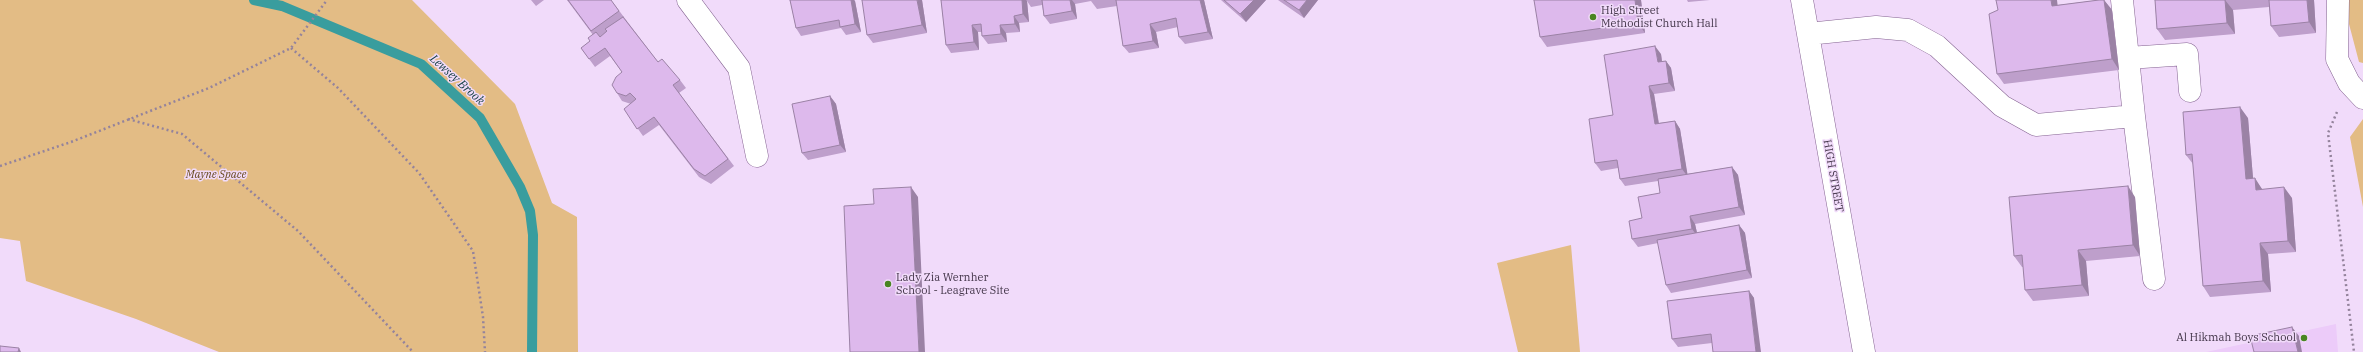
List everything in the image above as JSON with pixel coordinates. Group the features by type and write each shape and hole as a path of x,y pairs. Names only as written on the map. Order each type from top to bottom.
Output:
{"street":[{"path":"688,0 739,68 757,156"},
{"name":"HIGH STREET","path":"1802,0 1864,352"},
{"path":"2122,0 2134,116 2154,279"},
{"path":"2338,0 2337,58 2356,90"},
{"path":"1808,34 1876,27 1908,30 1937,46 2002,106 2036,125 2134,116"},
{"path":"2128,58 2186,54 2190,92"}],"path":[{"path":"0,166 71,142 210,88 291,48 327,0"},
{"path":"291,48 338,88 419,173 473,251 484,316 485,352"},
{"path":"2354,352 2328,133 2356,90"},
{"path":"128,119 182,134 298,231 412,352"}],"shaded area":[{"name":"Al Hikmah Boys School","path":"2336,324 2338,352 2206,352"}],"green space":[{"name":"Mayne Space","path":"0,0 412,0 515,104 552,203 577,217 578,352 219,352 136,319 26,281 20,241 0,238"},
{"path":"2348,0 2363,0 2363,63 2359,62 2349,24"},
{"path":"2363,119 2363,207 2350,137"},
{"path":"1571,245 1580,352 1518,352 1497,263"}],"building":[{"path":"568,0 611,0 619,11 591,31"},
{"path":"790,0 851,0 855,24 840,27 839,20 796,28"},
{"path":"862,0 917,0 922,25 867,35"},
{"path":"941,0 1022,0 1023,14 1014,16 1015,24 1000,25 1001,34 982,36 981,24 972,25 974,42 946,45"},
{"path":"1042,0 1070,0 1072,11 1044,16"},
{"path":"1116,0 1200,0 1208,32 1179,37 1176,18 1150,24 1153,41 1123,46"},
{"path":"1224,0 1254,0 1240,14"},
{"path":"1284,0 1307,0 1299,10"},
{"name":"High Street Methodist Church Hall","path":"1534,0 1635,0 1638,23 1540,37"},
{"path":"1996,0 2051,0 2052,6 2104,0 2112,59 1997,74 1989,14 1998,10"},
{"path":"2155,0 2225,0 2227,23 2157,29"},
{"path":"2269,0 2307,0 2309,22 2271,26"},
{"path":"623,17 658,62 662,59 680,80 673,85 728,159 705,176 694,169 654,117 637,129 624,109 636,99 630,93 626,96 617,93 612,85 616,77 622,72 605,48 589,59 581,48 590,41 588,38 596,32 600,37 607,31 605,29"},
{"path":"1655,46 1658,62 1666,61 1669,83 1649,86 1655,124 1675,121 1682,169 1620,179 1617,160 1595,163 1589,119 1613,115 1604,55"},
{"path":"830,96 840,145 802,153 792,104"},
{"path":"2240,107 2246,179 2255,178 2256,190 2284,187 2288,241 2260,243 2263,281 2203,286 2192,154 2186,155 2183,112"},
{"path":"1732,167 1739,207 1690,216 1692,229 1632,239 1629,221 1642,218 1638,197 1660,193 1658,179"},
{"path":"2128,186 2133,245 2078,250 2082,285 2025,290 2022,255 2014,256 2009,197"},
{"name":"Lady Zia Wernher School - Leagrave Site","path":"911,187 919,352 850,352 844,206 874,204 873,189"},
{"path":"1739,225 1747,270 1666,285 1657,240"},
{"path":"1749,291 1756,352 1713,352 1711,334 1672,339 1667,301"},
{"path":"2292,327 2298,352 2254,352 2250,336"},
{"path":"0,346 19,348 18,352 0,352"}],"waterway":[{"name":"Lewsey Brook","path":"254,0 282,6 421,64 480,118 520,187 530,211 533,235 532,352"}],"place":[{"name":"High Street Methodist Church Hall","path":"1593,17"},
{"name":"Lady Zia Wernher School - Leagrave Site","path":"888,284"},
{"name":"Al Hikmah Boys School","path":"2304,338"}]}
